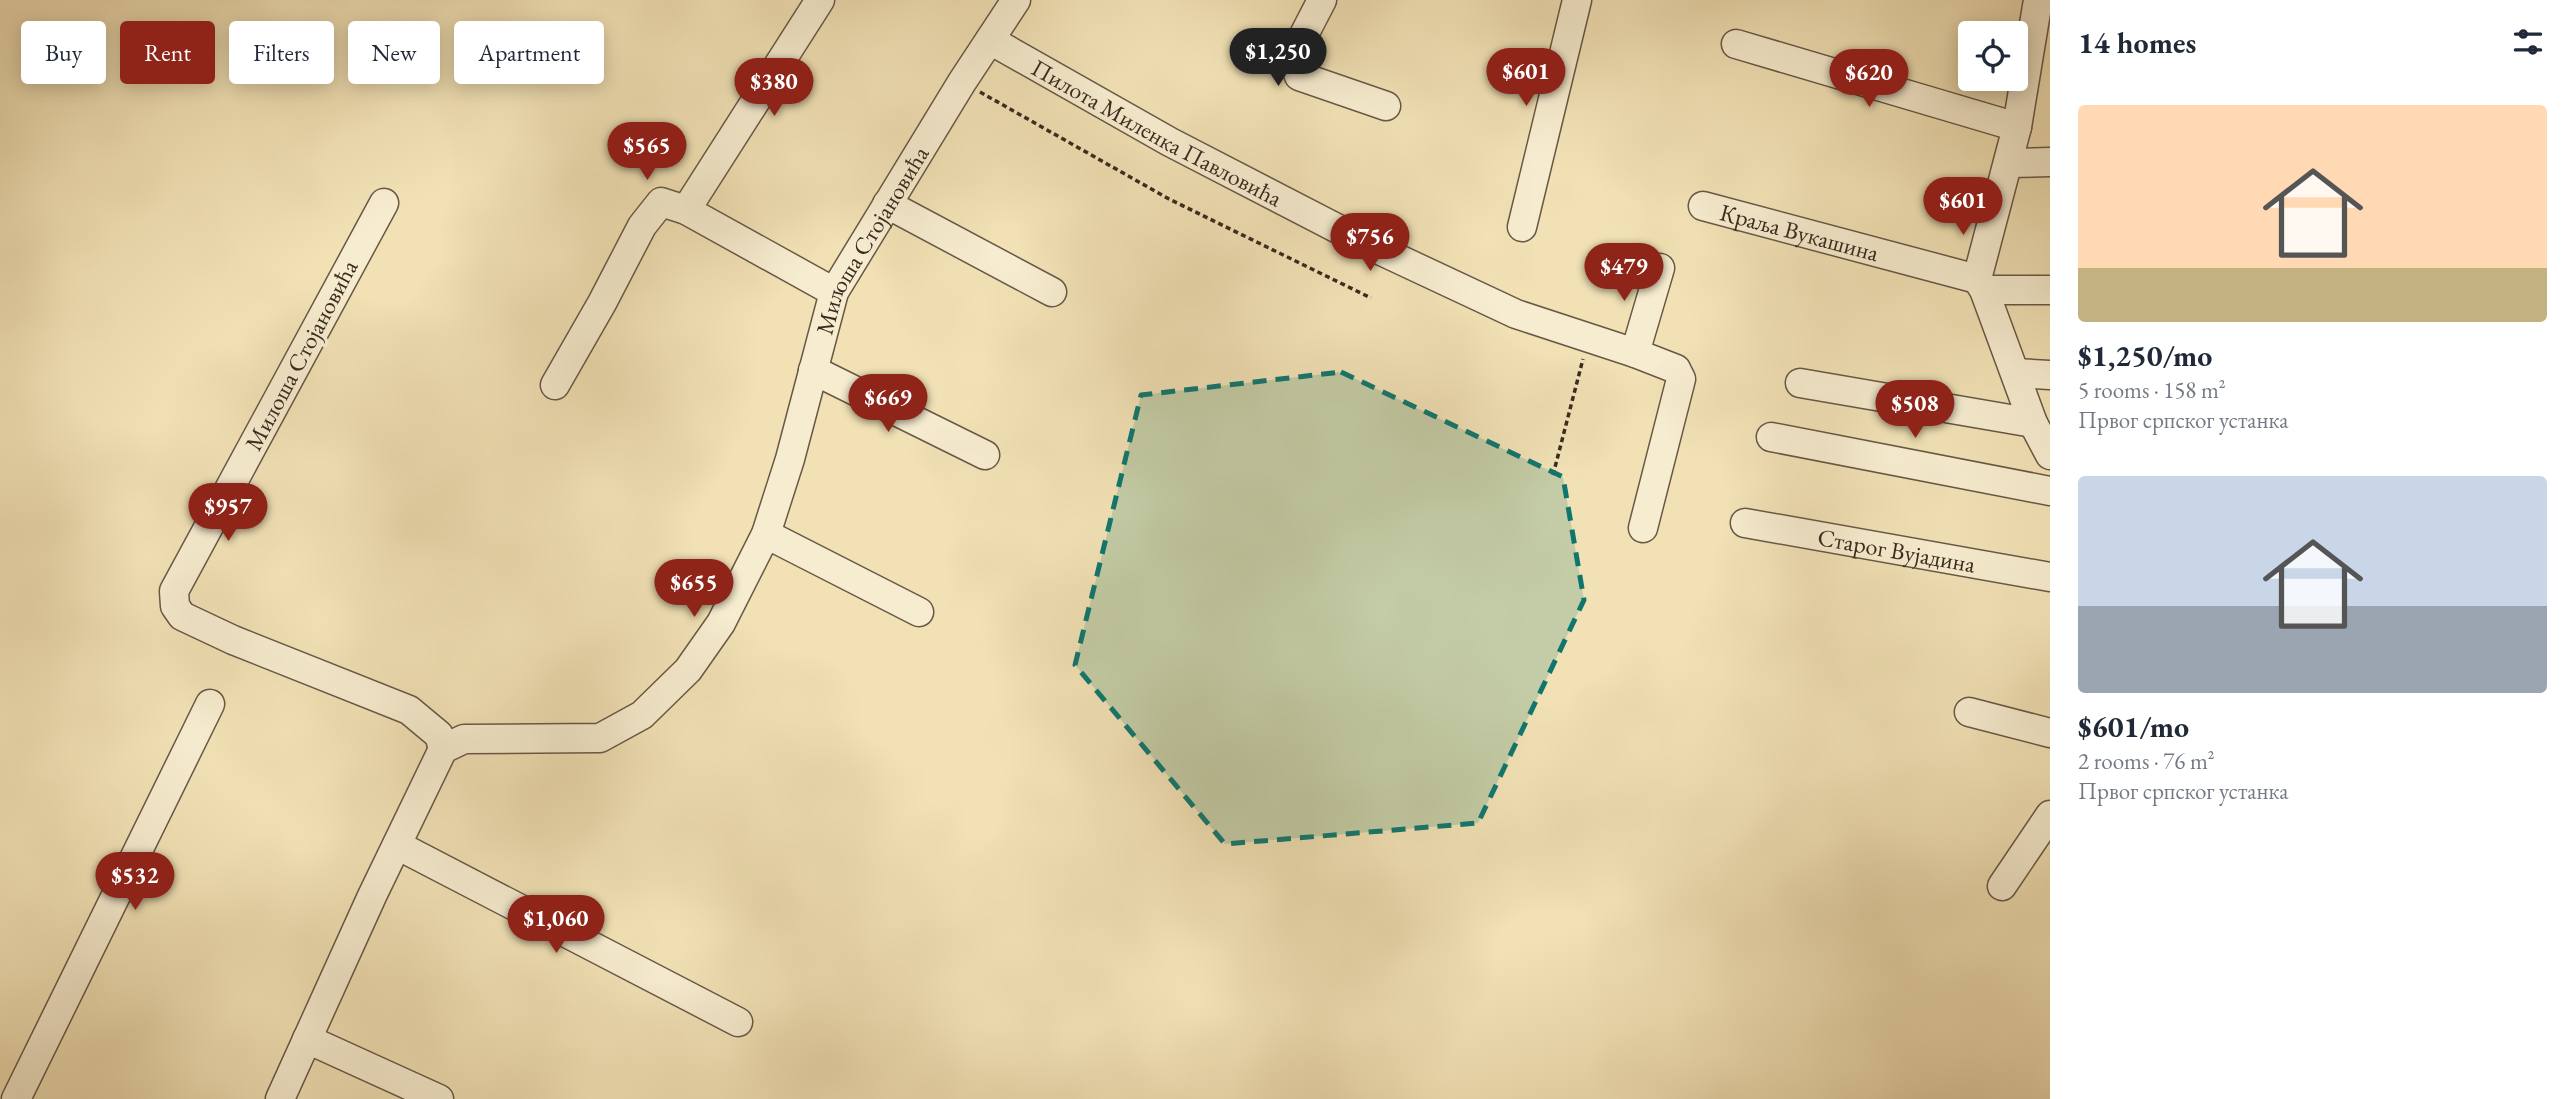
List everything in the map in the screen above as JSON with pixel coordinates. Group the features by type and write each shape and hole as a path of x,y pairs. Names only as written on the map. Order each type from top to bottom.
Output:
{"street":[{"path":"686,210 820,0"},
{"name":"Милоша Стојановића","path":"384,203 174,591 175,606 182,616 233,640 409,710 439,734 443,749 464,739 600,738 642,715 688,670 721,623 766,534 790,459 834,292 962,82 1016,0"},
{"path":"1322,0 1292,58 1299,76 1386,106"},
{"path":"1522,227 1577,0"},
{"path":"2041,12 1980,284 2033,423 2050,455"},
{"name":"Пилота Миленка Павловића","path":"990,40 1170,142 1373,247 1516,314 1676,369 1681,379 1643,528"},
{"path":"1735,44 2017,127"},
{"path":"2009,163 2050,162"},
{"path":"555,385 642,226 661,202 686,210 834,292"},
{"path":"887,204 1052,292"},
{"name":"Краља Вукашина","path":"1703,206 1980,284 2050,290"},
{"path":"1635,353 1660,268"},
{"path":"813,370 985,455"},
{"path":"2015,373 2050,374"},
{"path":"1800,383 2033,423"},
{"path":"1772,436 2050,491"},
{"name":"Старог Вујадина","path":"1745,523 2050,577"},
{"path":"766,534 919,612"},
{"path":"16,1099 210,704"},
{"path":"1969,712 2050,733"},
{"path":"280,1099 443,749"},
{"path":"2001,886 2050,815"},
{"path":"397,845 738,1023"},
{"path":"307,1039 439,1099"}],"path":[{"path":"962,82 1169,199 1371,298"},
{"path":"1553,475 1588,338"}],"highlighted area":[{"path":"1341,372 1563,477 1584,600 1478,823 1225,844 1075,665 1141,395"}]}
